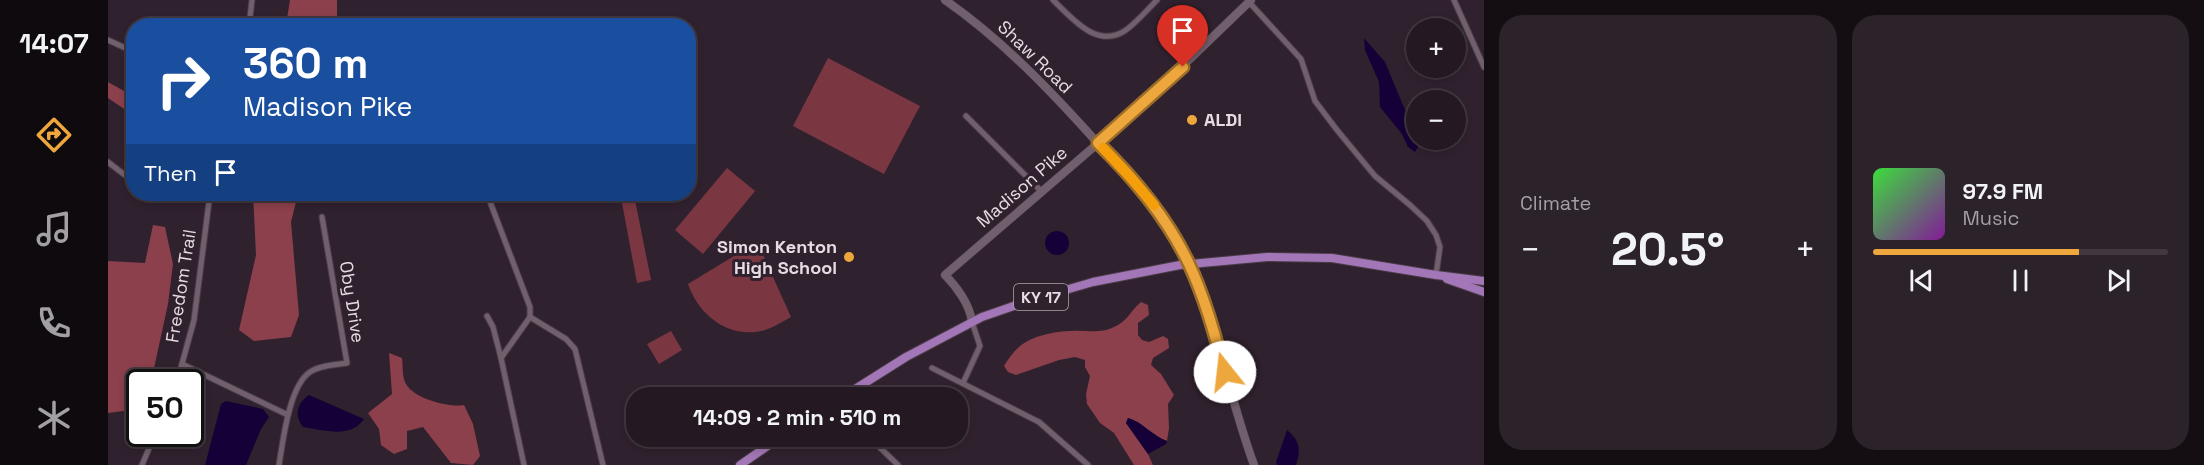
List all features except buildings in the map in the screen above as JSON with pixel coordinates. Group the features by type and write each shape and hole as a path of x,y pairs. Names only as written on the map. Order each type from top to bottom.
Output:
{"main road":[{"name":"Shaw Road","path":"945,0 973,20 1053,95 1146,195 1161,215 1188,263 1208,313 1236,412 1254,465"},
{"name":"Madison Pike","path":"972,322 971,312 955,285 945,275 1176,74 1249,1"},
{"name":"KY 17","path":"859,387 906,357 972,322 1031,300 1092,282 1188,263 1267,257 1332,258 1484,281"},
{"name":"KY 17","path":"1436,275 1484,292"},
{"path":"740,465 766,447"}],"street":[{"path":"250,18 252,0"},
{"path":"1053,0 1083,29 1101,36 1114,35 1125,30 1157,0"},
{"path":"1454,0 1484,67"},
{"path":"1249,1 1301,59 1315,101 1325,114 1375,176 1410,205 1436,235 1440,247 1436,275"},
{"path":"108,39 126,48"},
{"path":"966,116 1041,191"},
{"path":"108,162 126,177"},
{"name":"Freedom Trail","path":"181,369 194,320 209,201"},
{"path":"490,201 530,307 530,317 501,358"},
{"name":"Oby Drive","path":"279,465 288,415 307,374 317,368 347,363 322,217"},
{"path":"487,316 493,327 501,358 524,465"},
{"path":"530,317 566,339 575,349 603,465"},
{"path":"963,383 980,346 972,322"},
{"path":"182,364 288,415"},
{"path":"932,368 1039,422 1088,465"},
{"path":"142,465 148,447"},
{"path":"879,447 898,465"}],"shaded area":[{"path":"290,0 337,0 337,18 287,18"},
{"path":"1364,38 1385,62 1406,112 1406,143 1402,134 1380,107 1379,82 1365,50"},
{"path":"828,58 920,106 884,174 793,126"},
{"path":"108,82 126,92 126,110 108,98"},
{"path":"727,168 755,191 703,254 675,230"},
{"path":"253,201 296,201 291,222 299,315 291,337 254,341 239,330 256,255"},
{"path":"635,201 651,280 637,283 622,203"},
{"path":"153,225 165,227 173,264 168,304 154,369 126,369 126,412 108,413 108,261 145,263"},
{"path":"1057,231 1065,235 1069,243 1065,251 1057,255 1049,251 1045,243 1049,235"},
{"path":"752,245 760,248 791,317 765,330 740,332 718,323 708,315 693,296 688,284"},
{"path":"1141,302 1148,305 1149,315 1138,323 1138,335 1142,340 1149,342 1163,336 1168,339 1169,348 1153,358 1151,365 1161,374 1174,395 1168,404 1167,441 1133,420 1128,418 1126,423 1153,465 1134,465 1114,433 1100,423 1087,404 1086,394 1090,376 1085,367 1085,360 1075,357 1059,360 1016,375 1008,372 1004,366 1017,349 1030,340 1058,332 1109,329 1122,322"},
{"path":"671,331 682,350 659,364 647,344"},
{"path":"389,353 402,358 405,382 415,393 431,401 457,406 464,405 473,424 480,456 473,465 451,463 423,427 407,431 407,449 394,454 381,445 379,429 368,413 392,394"},
{"path":"309,395 364,419 352,429 344,431 303,427 298,418 298,410 299,405"},
{"path":"226,401 263,409 269,417 261,429 246,465 205,465 221,404"},
{"path":"1128,418 1167,441 1166,444 1148,454 1126,423"},
{"path":"1287,430 1295,438 1298,446 1299,454 1296,465 1277,465 1276,462"}],"slow traffic":[{"path":"1103,148 1154,205"}],"place":[{"name":"ALDI","path":"1192,120"},
{"name":"Simon Kenton High School","path":"849,257"}],"route":[{"path":"1183,67 1098,143 1146,195 1179,245 1208,313 1225,372"}]}
